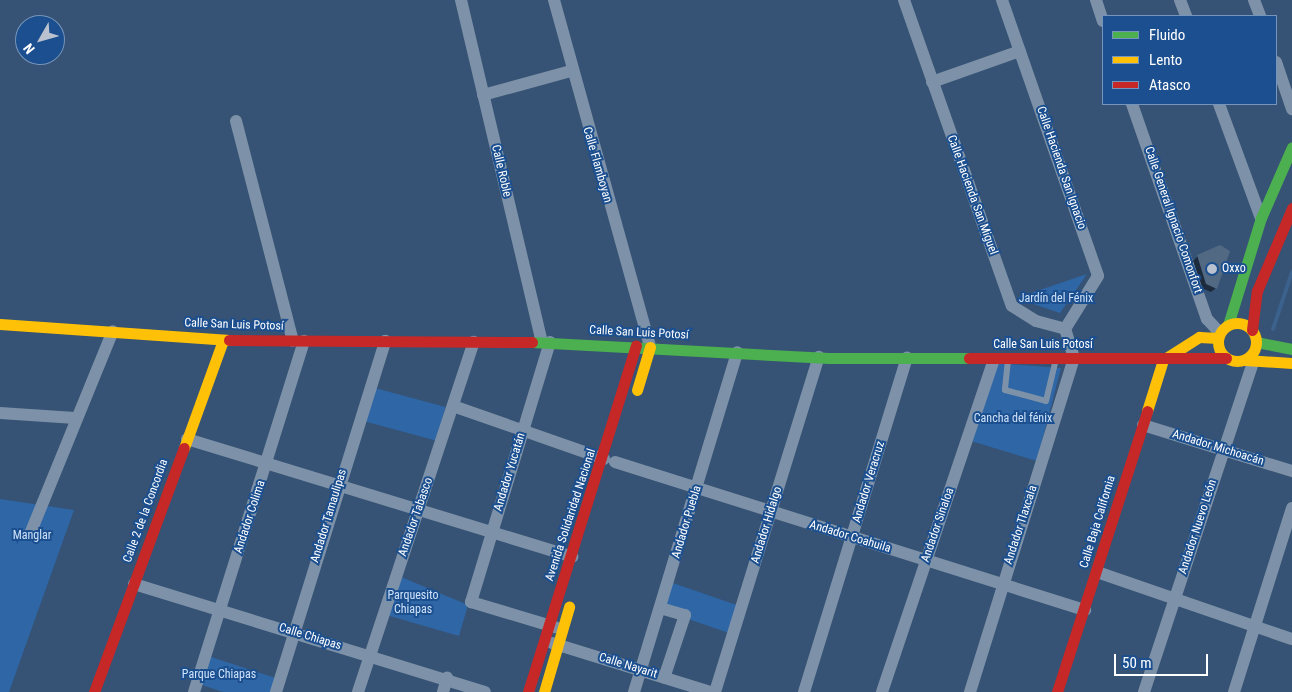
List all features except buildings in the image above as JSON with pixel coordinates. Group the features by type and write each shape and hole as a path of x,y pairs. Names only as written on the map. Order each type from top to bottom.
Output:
{"main road":[{"path":"1226,358 1222,332 1261,218 1292,147"},
{"path":"1249,361 1254,336 1257,291 1292,208"},
{"name":"Calle San Luis Potosí","path":"0,324 223,340 546,342 636,345 819,357 1163,360 1226,358 1292,363"},
{"path":"1163,360 1199,338 1245,325 1254,336 1292,349"},
{"name":"Calle 2 de la Concordia","path":"94,692 223,340"},
{"name":"Avenida Solidaridad Nacional","path":"544,692 558,644 556,627 610,464 636,345"},
{"path":"634,400 650,346"},
{"name":"Calle Baja California","path":"1057,692 1085,610 1163,360"},
{"name":"Avenida Solidaridad Nacional","path":"610,464 620,445"},
{"name":"Avenida Solidaridad Nacional","path":"528,692 545,640 556,627 574,592"}],"street":[{"name":"Calle Roble","path":"461,0 483,95 546,342"},
{"name":"Calle Flamboyan","path":"554,0 571,70 650,346"},
{"name":"Calle Hacienda San Miguel","path":"904,0 1012,306 1036,321 1065,329"},
{"name":"Calle Hacienda San Ignacio","path":"1002,0 1098,276 1065,329"},
{"path":"1096,0 1102,18"},
{"path":"1180,0 1186,15"},
{"path":"1254,0 1260,15"},
{"path":"932,82 1020,50"},
{"path":"1277,65 1292,109"},
{"path":"483,95 571,70"},
{"name":"Calle General Ignacio Comonfort","path":"1132,105 1207,319 1222,332"},
{"path":"1219,105 1261,218"},
{"path":"236,121 298,341"},
{"path":"1065,329 1074,358"},
{"path":"636,345 644,330"},
{"path":"30,534 113,331"},
{"name":"Andador Colima","path":"194,692 267,465 298,341"},
{"name":"Andador Tamaulipas","path":"276,692 338,484 385,341"},
{"name":"Andador Tabasco","path":"358,692 474,342"},
{"name":"Andador Yucatán","path":"546,342 523,430 471,602 556,627"},
{"name":"Andador Puebla","path":"634,692 698,489 737,352"},
{"name":"Andador Hidalgo","path":"714,692 819,357"},
{"name":"Andador Veracruz","path":"804,692 907,358"},
{"name":"Andador Sinaloa","path":"882,692 994,358"},
{"name":"Andador Tlaxcala","path":"970,692 1074,358"},
{"name":"Andador Nuevo León","path":"1144,692 1224,448 1249,361"},
{"name":"Andador Coahuila","path":"453,406 523,430 610,464 698,489 1085,610"},
{"path":"0,413 76,418"},
{"name":"Andador Michoacán","path":"1143,426 1224,448 1292,471"},
{"path":"187,439 267,465 338,484 580,559"},
{"path":"1234,692 1292,508"},
{"path":"1097,572 1292,639"},
{"name":"Calle Chiapas","path":"134,584 447,678 485,692"},
{"path":"660,608 685,615 664,678"},
{"name":"Calle Nayarit","path":"545,640 710,692"},
{"path":"443,692 447,678"}],"lane":[{"path":"1008,358 1005,390 1046,401 1056,358"}],"green space":[{"name":"Jardín del Fénix","path":"1087,274 1060,313 1016,298"},
{"name":"Cancha del fénix","path":"997,363 1061,368 1037,461 971,441"},
{"path":"375,388 446,407 436,441 366,422"},
{"name":"Manglar","path":"0,499 74,510 9,692 0,692"},
{"name":"Parquesito Chiapas","path":"399,576 468,605 459,636 386,615"},
{"path":"670,582 742,607 732,634 661,609"},
{"name":"Parque Chiapas","path":"208,656 276,678 271,692 223,692 199,684"}],"waterway":[{"path":"1273,329 1292,272"}],"traffic: fast":[{"path":"1228,325 1261,218 1292,147"},
{"path":"532,342 829,358 969,358"},
{"path":"1256,342 1292,349"}],"traffic: slow":[{"path":"1237,323 1250,329 1256,342 1250,355 1237,361 1224,355 1218,342 1224,329 1237,323"},
{"path":"0,324 229,340"},
{"path":"1147,411 1163,360 1199,337 1218,338"},
{"path":"184,448 223,340"},
{"path":"637,390 650,347"},
{"path":"1245,360 1292,363"},
{"path":"544,692 569,607"}],"traffic: jam":[{"path":"1252,330 1257,291 1292,208"},
{"path":"229,340 532,342"},
{"path":"528,692 636,345"},
{"path":"969,358 1226,358"},
{"path":"1057,692 1147,411"},
{"path":"94,692 184,448"}],"place":[{"name":"Oxxo","path":"1212,269"}]}
